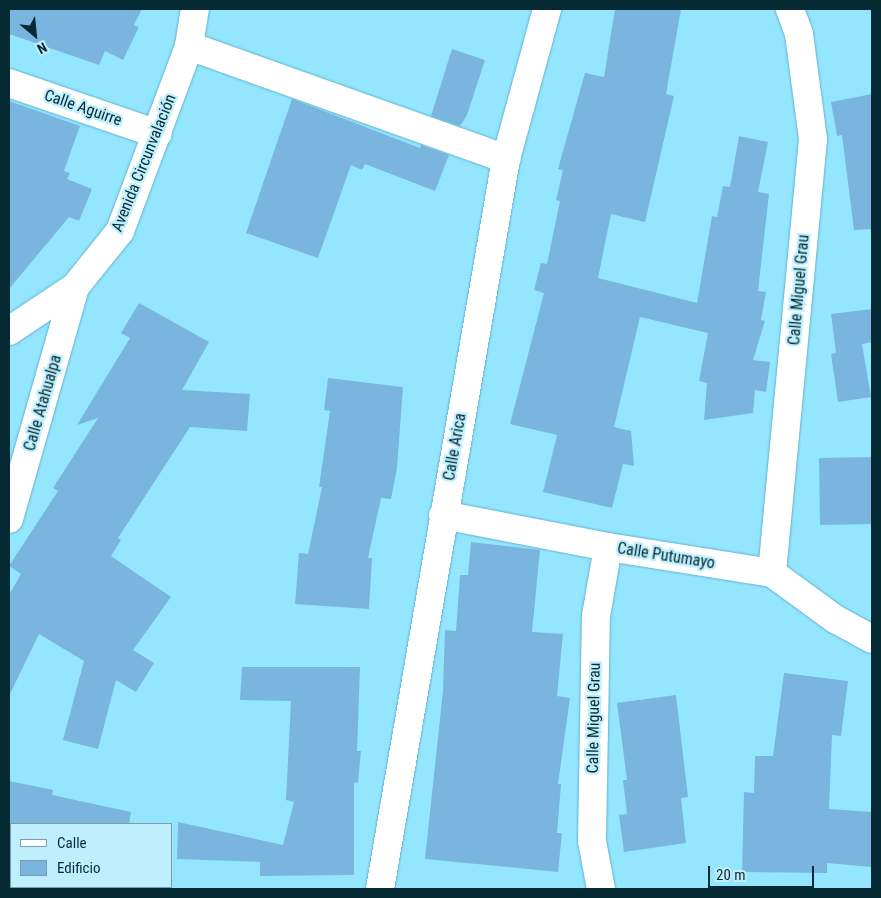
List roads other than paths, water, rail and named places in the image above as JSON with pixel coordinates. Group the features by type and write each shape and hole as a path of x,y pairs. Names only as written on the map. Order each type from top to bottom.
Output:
{"street":[{"name":"Avenida Circunvalación","path":"9,331 75,287 120,231 158,134 189,46 194,9"},
{"name":"Calle Arica","path":"380,889 442,515 506,159 547,9"},
{"name":"Calle Miguel Grau","path":"772,573 813,139 799,34 790,9"},
{"path":"189,46 506,159"},
{"name":"Calle Aguirre","path":"9,83 158,134"},
{"name":"Calle Atahualpa","path":"9,519 75,287"},
{"name":"Calle Putumayo","path":"442,515 608,547 772,573 835,619 872,639"},
{"name":"Calle Miguel Grau","path":"601,889 592,841 596,616 608,547"},
{"path":"57,888 71,889"}]}
